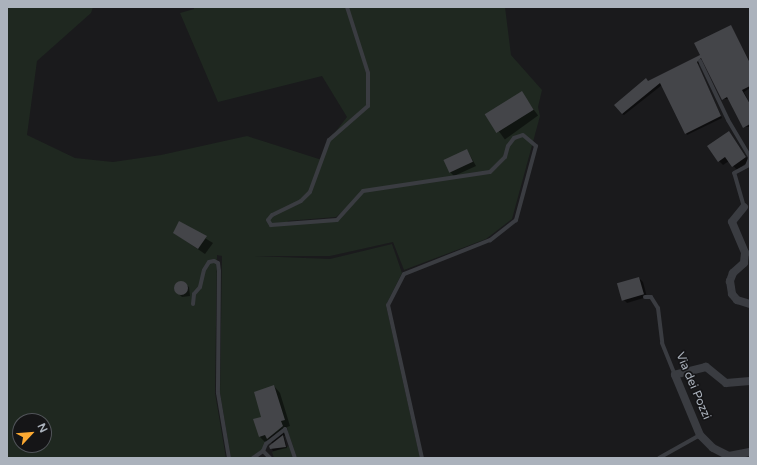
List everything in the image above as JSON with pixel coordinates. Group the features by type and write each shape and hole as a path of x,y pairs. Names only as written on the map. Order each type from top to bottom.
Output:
{"street":[{"path":"744,207 732,222 745,253 744,263 733,273 730,281 732,294 737,300 750,304"},
{"path":"674,375 706,367 726,383 750,381"},
{"name":"Via dei Pozzi","path":"674,375 700,435 713,448 729,456 750,452"}],"lane":[{"path":"347,7 368,73 368,106 329,140 310,192 301,201 272,215 268,220 271,225 337,220 363,191 490,172 505,157 508,146 514,138 523,136 536,146 516,220 490,240 404,274 388,306 422,458"},
{"path":"700,61 728,120 750,158 747,166 734,173 744,207"},
{"path":"193,304 194,294 200,287 204,270 209,262 214,260 218,263 219,271 218,393 229,458"},
{"name":"Via dei Pozzi","path":"646,297 651,297 658,308 662,343 674,375"},
{"path":"253,458 263,451 271,438 285,429 295,458"},
{"path":"659,458 700,435"},
{"path":"263,451 270,458"}],"shaded area":[{"path":"7,7 93,7 91,13 37,61 27,135 75,158 113,162 161,155 247,136 322,160 329,140 347,117 322,76 218,102 180,13 194,9 194,7 505,7 511,55 542,90 538,107 540,116 512,219 486,239 404,270 393,242 330,256 253,256 330,259 392,244 402,273 386,305 420,458 297,458 286,426 270,437 262,450 250,458 231,458 220,393 222,256 217,255 215,393 226,458 7,458","holes":["349,206 337,220 293,224 287,221 336,217"]},
{"path":"289,446 293,458 274,458 272,452"}],"building":[{"path":"731,25 750,63 750,86 742,90 750,104 750,124 743,128 727,97 722,100 701,58 697,62 721,116 685,134 660,83 622,114 614,105 646,78 648,81 700,55 694,43"},
{"path":"522,91 534,110 496,133 485,114"},
{"path":"729,131 746,157 732,167 725,157 718,162 707,146"},
{"path":"467,149 473,162 449,173 443,160"},
{"path":"179,221 207,236 198,249 173,233"},
{"path":"639,277 644,294 622,301 617,283"},
{"path":"181,281 186,283 188,288 186,293 181,295 176,293 174,288 176,283"},
{"path":"274,385 285,420 281,421 283,426 267,439 265,435 259,437 253,419 261,417 254,392"},
{"path":"283,435 286,447 270,449 269,446"}]}
